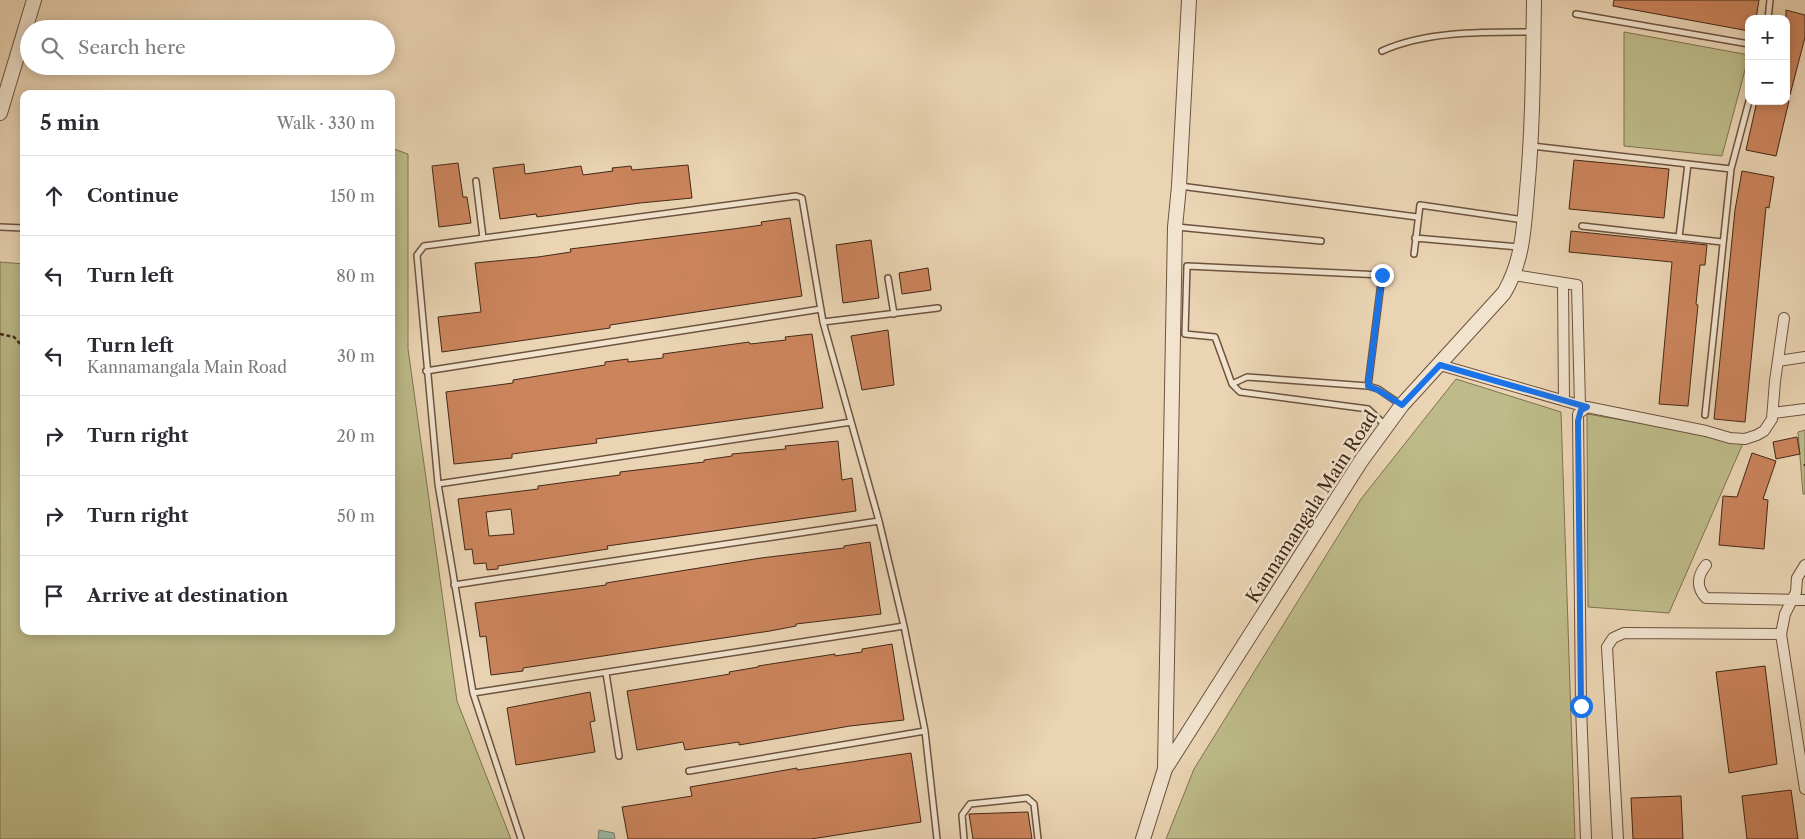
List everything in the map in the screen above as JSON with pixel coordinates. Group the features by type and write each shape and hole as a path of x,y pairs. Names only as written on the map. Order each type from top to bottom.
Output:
{"street":[{"path":"28,20 34,0"},
{"path":"1165,769 1175,227 1189,0"},
{"name":"Kannamangala Main Road","path":"1143,839 1165,769 1361,461 1402,405 1504,293 1514,275 1522,247 1531,146 1534,0"},
{"path":"0,114 20,47"},
{"path":"1514,275 1576,284 1578,287 1583,406 1578,421 1581,706 1586,839"},
{"path":"1563,283 1564,401"},
{"path":"1440,365 1583,406 1737,439 1757,435 1764,431 1772,419 1784,318"},
{"path":"1778,361 1805,358"},
{"path":"1773,413 1805,410"},
{"path":"1805,565 1797,578 1794,599 1785,614 1781,634 1805,789"},
{"path":"1706,566 1700,572 1698,582 1700,592 1706,598 1805,600"},
{"path":"1618,839 1607,646 1613,638 1624,633 1781,634"}],"lane":[{"path":"1768,15 1770,0"},
{"path":"1576,14 1745,43"},
{"path":"1382,51 1400,43 1433,38 1485,32 1534,32"},
{"path":"1705,415 1731,169 1748,105"},
{"path":"1531,146 1731,169"},
{"path":"1680,237 1688,164"},
{"path":"476,181 483,238"},
{"path":"1179,186 1417,217"},
{"path":"521,839 472,693 438,484 426,371 417,256 424,246 796,196 802,198 804,204 823,322 879,522 904,626 926,731 937,839"},
{"path":"1414,254 1417,217 1420,205 1525,220"},
{"path":"1582,226 1722,242"},
{"path":"0,227 20,228"},
{"path":"1175,227 1321,241"},
{"path":"1415,238 1522,247"},
{"path":"1368,386 1382,275 1187,266 1185,334 1215,337 1232,384 1240,392 1368,409 1386,426"},
{"path":"888,278 894,314"},
{"path":"823,322 938,308"},
{"path":"426,371 821,309"},
{"path":"1232,384 1247,377 1368,386 1402,405"},
{"path":"438,484 851,422"},
{"path":"454,584 879,522"},
{"path":"472,693 904,626"},
{"path":"606,673 619,756"},
{"path":"688,771 926,731"},
{"path":"964,839 962,815 970,804 1027,798 1034,804 1038,839"}],"path":[{"path":"0,334 14,336 20,343"}],"shaded area":[{"path":"1624,32 1745,54 1745,70 1722,156 1624,146"},
{"path":"395,149 408,154 408,349 457,701 511,839 0,839 0,262 20,264 20,635 395,635"},
{"path":"1456,379 1561,412 1575,839 1166,839 1194,769 1361,499"},
{"path":"1587,414 1744,441 1669,613 1588,607"},
{"path":"1805,430 1805,494 1803,494 1798,432"},
{"path":"599,830 614,833 615,839 598,839"}],"building":[{"path":"1614,0 1759,0 1757,15 1745,15 1745,30 1613,6"},
{"path":"1786,10 1805,15 1805,37 1790,95 1790,15 1786,15"},
{"path":"1756,105 1788,105 1776,156 1746,150"},
{"path":"1574,160 1669,169 1664,218 1569,209"},
{"path":"458,163 463,197 467,197 471,223 439,227 432,166"},
{"path":"524,164 525,174 581,166 583,175 613,171 612,168 631,166 632,170 688,165 692,198 537,217 536,214 500,219 493,168"},
{"path":"1742,171 1774,177 1769,208 1766,207 1745,422 1714,419 1735,210"},
{"path":"790,218 802,296 610,325 610,328 442,352 438,317 481,312 475,263 538,257 571,252 570,249 762,225 761,222"},
{"path":"1571,231 1707,245 1705,265 1700,265 1688,406 1659,404 1672,262 1569,252"},
{"path":"871,240 879,298 843,303 836,245"},
{"path":"928,268 931,290 902,294 899,273"},
{"path":"888,330 894,385 862,390 851,336"},
{"path":"812,334 823,408 596,439 597,443 512,454 512,458 454,464 446,392 513,383 513,380 605,365 605,362 628,359 628,362 663,358 663,354 749,342 750,344 786,340 785,337"},
{"path":"1797,437 1800,454 1776,459 1773,442"},
{"path":"838,441 842,480 852,478 856,511 607,546 608,549 498,566 498,569 487,570 486,563 474,564 472,549 465,550 458,499 538,489 538,486 620,475 620,472 704,462 704,460 732,456 732,454 786,449 785,446","holes":["511,509 514,534 489,536 486,512"]},
{"path":"1752,453 1776,461 1763,499 1768,500 1764,549 1719,545 1723,496 1737,497"},
{"path":"870,542 881,614 796,624 796,626 770,631 523,668 523,671 491,675 486,636 480,637 475,603 606,585 606,583 761,558 844,548 844,546"},
{"path":"892,644 904,720 850,726 739,745 739,742 685,750 683,742 637,750 627,691 730,674 729,672 758,666 835,654 835,656 862,652 862,649"},
{"path":"1765,666 1777,764 1729,773 1716,672"},
{"path":"590,692 595,721 590,722 595,752 516,765 507,708"},
{"path":"911,753 921,822 811,839 628,839 622,807 692,796 690,787 797,768 797,770"},
{"path":"1791,790 1798,839 1747,839 1742,796"},
{"path":"1681,796 1683,839 1633,839 1631,798"},
{"path":"1028,812 1032,839 973,839 969,814"}],"route":[{"path":"1382,275 1368,386 1402,405 1440,365 1587,407 1578,414 1581,706"}]}
